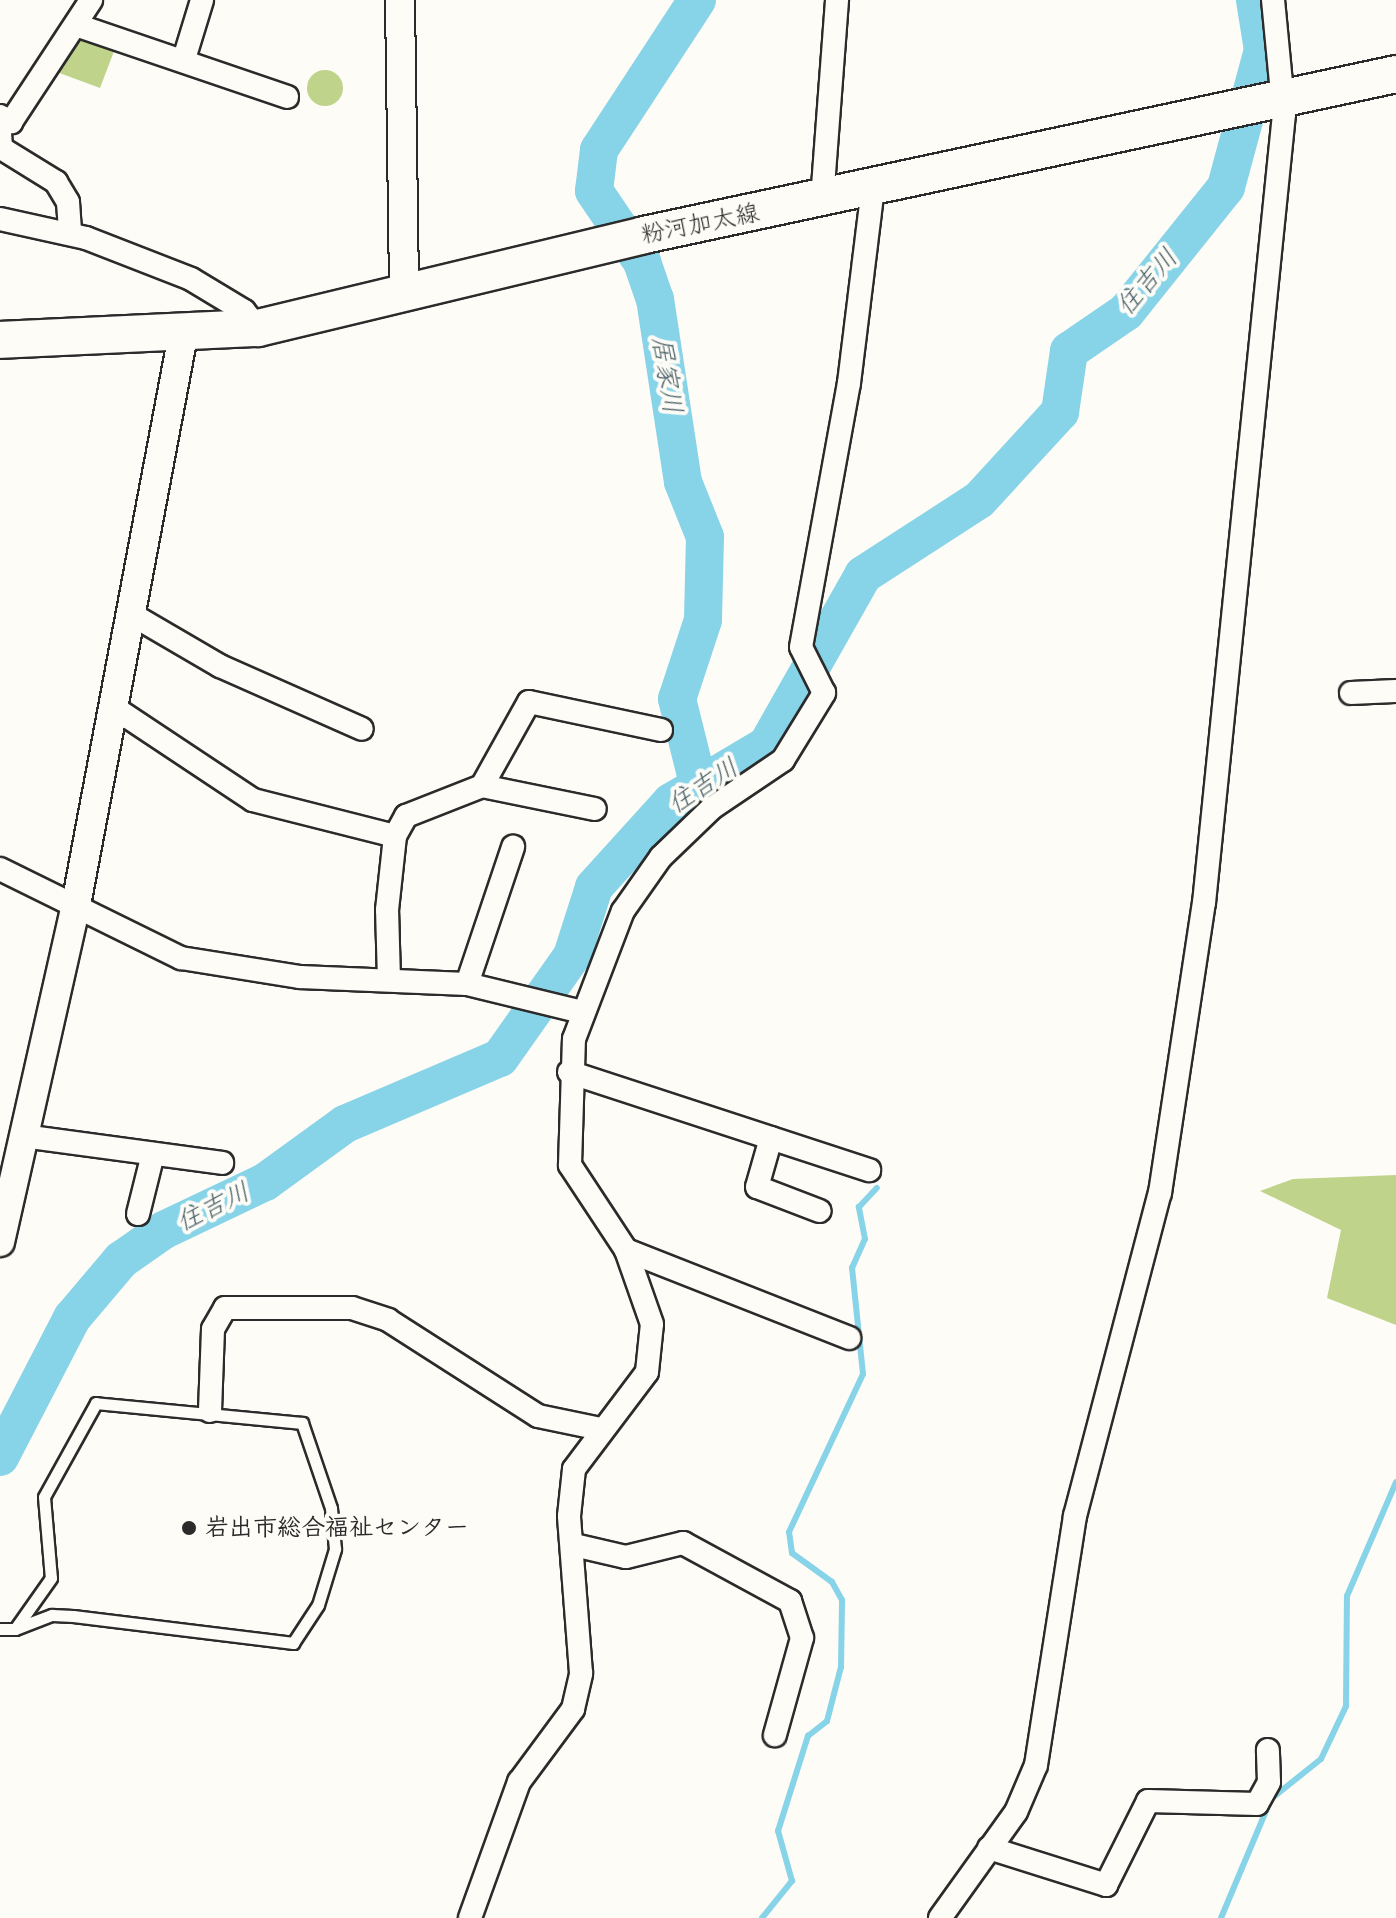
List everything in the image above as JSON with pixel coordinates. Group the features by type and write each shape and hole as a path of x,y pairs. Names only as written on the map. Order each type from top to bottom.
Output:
{"main road":[{"name":"粉河加太線","path":"0,340 183,335 258,328 628,239 822,200 1396,74"}],"street":[{"path":"0,116 11,122 91,0"},
{"path":"184,59 202,0"},
{"path":"400,0 404,292"},
{"path":"822,200 837,0"},
{"path":"940,1918 1016,1812 1036,1765 1075,1516 1160,1193 1204,903 1278,100 1273,0"},
{"path":"76,25 184,59 287,97"},
{"path":"0,133 1,148 56,182 68,202 70,234"},
{"path":"470,1918 519,1782 573,1709 581,1673 574,1545 574,1469 601,1429 647,1372 652,1324 626,1250 570,1165 569,1072 582,1012 623,911 661,857 712,808 783,760 824,693 801,647 849,383 873,188"},
{"path":"0,219 70,234 191,279 244,311 258,328"},
{"path":"0,1242 7,1171 23,1136 75,910 183,335"},
{"path":"131,614 220,666 362,729"},
{"path":"1351,693 1396,691"},
{"path":"482,786 529,702 661,730"},
{"path":"113,707 253,800 395,836"},
{"path":"389,980 387,910 395,836 406,816 482,786 595,809"},
{"path":"467,984 513,847"},
{"path":"0,869 75,910 181,958 300,977 467,984 523,992 582,1012"},
{"path":"569,1072 869,1170"},
{"path":"23,1136 222,1163"},
{"path":"771,1138 757,1187 820,1211"},
{"path":"138,1214 153,1154"},
{"path":"626,1250 849,1338"},
{"path":"210,1411 213,1329 225,1308 352,1308 388,1320 538,1416 601,1429"},
{"path":"574,1545 626,1557 683,1543 790,1601 802,1638 775,1735"},
{"path":"989,1848 1106,1885 1148,1801 1257,1804 1269,1782 1268,1750"}],"lane":[{"path":"0,1629 15,1629 52,1615 277,1646 305,1635 335,1549 331,1508 302,1423 210,1411 96,1403 44,1497 51,1578 15,1629"}],"green space":[{"path":"79,34 116,46 100,88 54,71"},
{"path":"325,70 337,76 343,88 337,100 325,106 313,100 307,88 313,76"},
{"path":"1396,1175 1396,1325 1327,1298 1341,1230 1260,1191 1293,1179"}],"waterway":[{"name":"居家川","path":"697,0 599,150 594,191 642,262 655,299 683,482 705,537 703,620 677,699 698,783"},
{"name":"住吉川","path":"0,1457 72,1318 121,1260 164,1230 265,1182 345,1124 500,1058 572,956 594,887 671,802 767,745 863,575 979,500 1060,412 1069,351 1126,312 1226,187 1263,50 1255,0"},
{"path":"762,1918 792,1881 778,1831 808,1736 827,1721 841,1667 842,1600 832,1582 792,1553 789,1532 863,1374 852,1268 865,1239 859,1207 877,1188"},
{"path":"1221,1918 1271,1799 1321,1759 1346,1706 1347,1596 1396,1482"}],"place":[{"name":"岩出市総合福祉センター","path":"189,1528"}]}
